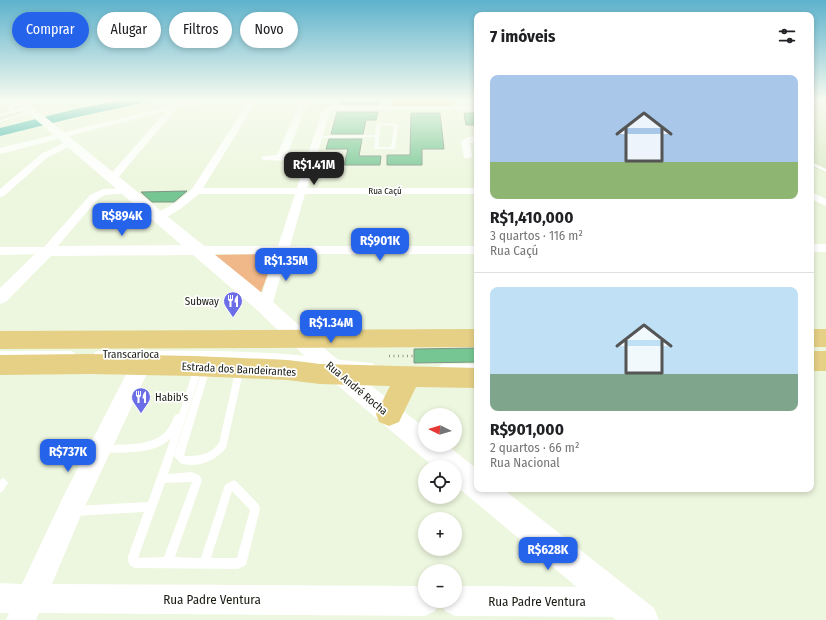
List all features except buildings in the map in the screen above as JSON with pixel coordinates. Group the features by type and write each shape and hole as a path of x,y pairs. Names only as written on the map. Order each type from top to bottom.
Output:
{"main road":[{"name":"Rua André Rocha","path":"51,128 265,306 418,438"},
{"name":"Estrada dos Bandeirantes","path":"0,365 200,366 287,370 320,354 474,338"},
{"path":"814,338 826,338"},
{"name":"Estrada dos Bandeirantes","path":"0,340 320,354 474,378"},
{"path":"814,361 826,361"},
{"path":"389,414 411,367"},
{"name":"Rua André Rocha","path":"435,452 445,460"},
{"name":"Rua André Rocha","path":"462,474 474,484"},
{"path":"485,492 631,611"}],"street":[{"path":"0,151 65,139 102,128"},
{"path":"112,178 156,128"},
{"path":"158,217 181,204 196,191 236,128"},
{"path":"281,158 293,128"},
{"path":"265,306 321,128"},
{"path":"0,194 65,139"},
{"path":"474,139 470,139 465,142 463,156 474,156"},
{"path":"266,158 293,158"},
{"path":"0,298 47,251 94,197 103,192 127,191"},
{"name":"Rua Caçú","path":"196,191 474,191"},
{"path":"814,197 826,203"},
{"path":"814,248 826,248"},
{"path":"0,251 474,250"},
{"path":"26,609 140,365"},
{"name":"Rua Padre Ventura","path":"0,598 26,609 418,601"},
{"name":"Rua Padre Ventura","path":"462,601 631,611"}],"lane":[{"path":"378,128 376,148 393,148 396,128"},
{"path":"318,136 377,136"},
{"path":"814,165 826,171"},
{"path":"416,346 474,344"},
{"path":"814,344 826,344"},
{"name":"Transcarioca","path":"0,346 320,354 382,367"},
{"path":"814,353 826,353"},
{"name":"Transcarioca","path":"0,354 235,354 292,357 320,354"},
{"path":"200,366 179,456 183,460 210,458 220,450 223,445 240,368"},
{"path":"100,449 144,447 169,436 176,424 200,366"},
{"path":"200,366 162,479 132,561 204,564 238,564 244,557 255,508 234,485 228,488 204,564"},
{"path":"435,367 474,367"},
{"path":"162,479 192,477 196,478 197,480 168,562"},
{"path":"70,512 152,507"}],"path":[{"path":"389,356 411,367"}],"shaded area":[{"path":"814,128 826,128 826,173 814,167"},
{"path":"275,254 259,298 211,255"}],"waterway":[{"path":"0,132 16,128"}],"place":[{"name":"Subway","path":"233,318"},
{"name":"Habib's","path":"141,414"}]}
